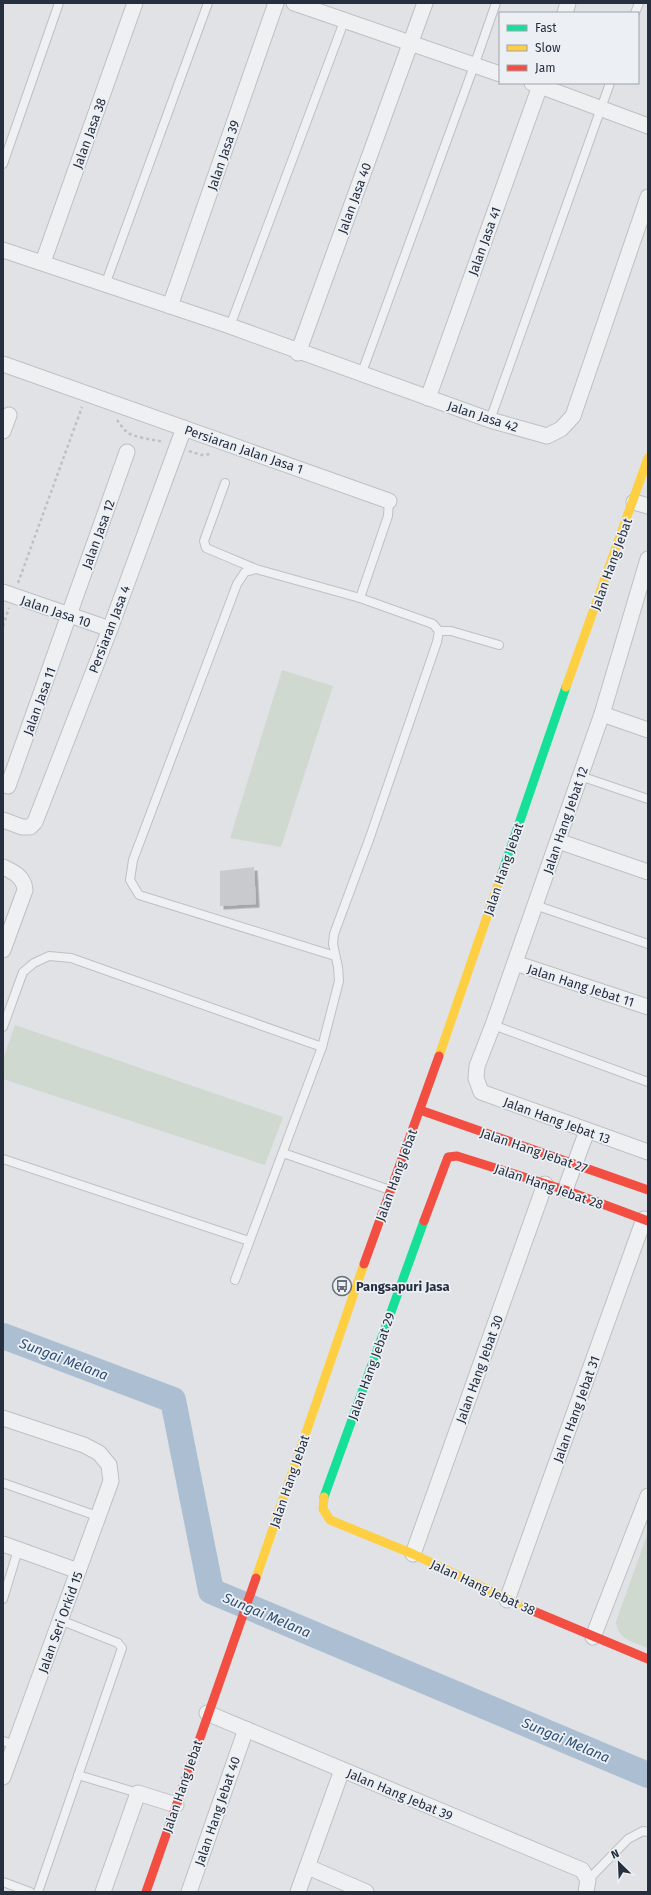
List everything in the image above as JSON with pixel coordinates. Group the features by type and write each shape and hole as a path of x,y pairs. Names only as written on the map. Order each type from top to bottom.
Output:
{"street":[{"name":"Jalan Jasa 38","path":"43,262 136,3"},
{"name":"Jalan Jasa 39","path":"170,306 276,3"},
{"path":"294,3 345,19 499,74"},
{"name":"Jalan Jasa 40","path":"298,353 425,3"},
{"path":"538,84 601,110 648,126"},
{"name":"Jalan Jasa 41","path":"428,398 538,84"},
{"name":"Jalan Jasa 42","path":"3,250 43,262 105,285 230,326 298,353 490,420 547,436 561,429 573,416 648,197"},
{"name":"Persiaran Jalan Jasa 1","path":"3,364 389,501"},
{"path":"3,431 9,415"},
{"name":"Persiaran Jasa 4","path":"3,820 30,827 35,822 110,629 184,428"},
{"name":"Jalan Jasa 12","path":"69,616 127,452"},
{"name":"Jalan Hang Jebat","path":"146,1892 207,1714 257,1575 342,1325 420,1110 578,652 641,504 648,458"},
{"name":"Jalan Hang Jebat 12","path":"476,1078 477,1066 493,1025 602,714 648,559"},
{"name":"Jalan Jasa 10","path":"8,594 110,629"},
{"name":"Jalan Jasa 11","path":"8,786 69,616"},
{"path":"602,714 648,730"},
{"path":"558,841 648,872"},
{"path":"3,868 19,876 24,883 25,890 3,950"},
{"name":"Jalan Hang Jebat 11","path":"515,962 648,1007"},
{"name":"Jalan Hang Jebat 13","path":"476,1078 481,1092 648,1152"},
{"name":"Jalan Hang Jebat 27","path":"420,1110 648,1190"},
{"path":"565,1190 587,1131"},
{"name":"Jalan Hang Jebat 28","path":"448,1157 457,1156 565,1190 646,1220"},
{"name":"Jalan Hang Jebat 29","path":"323,1509 327,1489 448,1157"},
{"name":"Jalan Hang Jebat 30","path":"413,1554 546,1184"},
{"name":"Jalan Hang Jebat 31","path":"507,1600 646,1220"},
{"name":"Jalan Seri Orkid 15","path":"3,1418 84,1445 100,1453 109,1466 111,1481 60,1620 9,1743 3,1777"},
{"path":"593,1637 648,1496"},
{"name":"Jalan Hang Jebat 38","path":"323,1509 330,1520 413,1554 507,1600 648,1659"},
{"path":"3,1544 78,1571"},
{"name":"Jalan Hang Jebat 39","path":"207,1714 582,1870 587,1886"},
{"name":"Jalan Hang Jebat 40","path":"189,1892 246,1729"},
{"path":"298,1892 342,1770"},
{"path":"103,1892 138,1793 176,1805"},
{"path":"308,1867 366,1892"}],"lane":[{"path":"3,164 60,3"},
{"path":"105,285 208,3"},
{"path":"361,375 496,3"},
{"path":"230,326 345,19"},
{"path":"490,420 610,84"},
{"path":"225,483 204,541 206,548 256,569 360,598 433,624 439,631 451,631 499,645"},
{"name":"Persiaran Jalan Jasa 1","path":"360,598 388,516 389,501"},
{"path":"256,569 245,572 237,584 133,860 130,880 139,895 335,956"},
{"path":"235,1280 322,1047 338,982 338,967 333,944 334,934 370,837 437,642 439,631"},
{"path":"580,776 648,799"},
{"path":"535,905 648,944"},
{"path":"3,1027 23,972 34,963 50,956 71,958 322,1047"},
{"path":"493,1025 648,1082"},
{"path":"283,1153 391,1190"},
{"path":"3,1159 249,1241"},
{"path":"3,1483 97,1516"},
{"path":"3,1599 18,1550"},
{"path":"38,1892 122,1648 118,1643 60,1620"},
{"path":"78,1775 138,1793"},
{"path":"587,1886 628,1838 643,1831 648,1832"},
{"path":"3,1882 30,1892"}],"path":[{"path":"3,626 8,594 84,403"},
{"path":"113,415 127,432 134,437 144,437 201,455 215,453"}],"shaded area":[{"path":"282,670 333,686 281,847 230,838"},
{"path":"15,1025 283,1117 265,1165 3,1079 3,1059"},
{"path":"648,1532 648,1648 623,1637 617,1628 616,1622"}],"building":[{"path":"254,867 256,904 220,906 220,871"}],"waterway":[{"name":"Sungai Melana","path":"3,1336 173,1400 211,1591 648,1775"}],"traffic: fast":[{"path":"502,873 566,687"},
{"path":"324,1497 424,1221"}],"traffic: slow":[{"path":"566,687 648,458"},
{"path":"439,1056 502,873"},
{"path":"256,1578 364,1264"},
{"path":"324,1497 323,1509 330,1520 413,1554 526,1608"}],"traffic: jam":[{"path":"364,1264 439,1056"},
{"path":"420,1110 648,1190"},
{"path":"424,1221 448,1157 457,1156 565,1190 648,1221"},
{"path":"146,1892 256,1578"},
{"path":"526,1608 648,1659"}],"place":[{"name":"Pangsapuri Jasa","path":"342,1286"}]}
